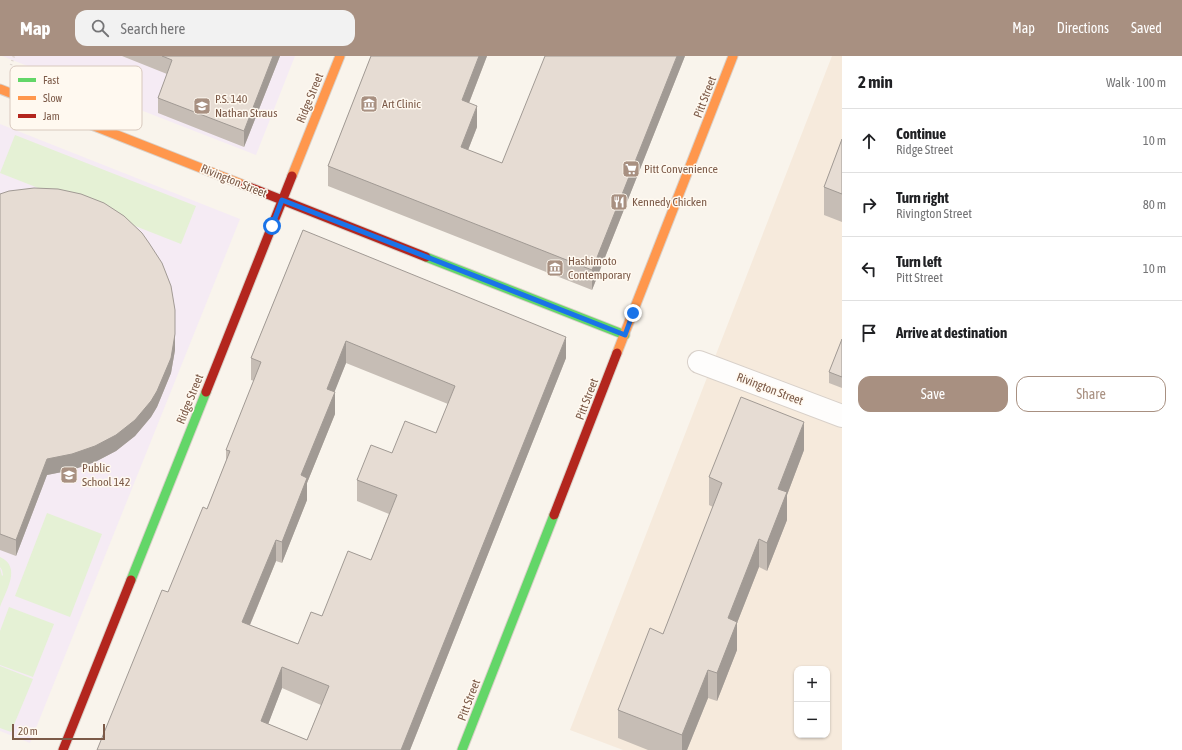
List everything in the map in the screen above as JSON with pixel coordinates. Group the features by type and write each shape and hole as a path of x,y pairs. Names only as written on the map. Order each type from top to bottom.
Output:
{"street":[{"name":"Ridge Street","path":"63,750 340,56"},
{"name":"Pitt Street","path":"462,750 733,56"},
{"name":"Rivington Street","path":"0,89 10,93"},
{"name":"Rivington Street","path":"104,130 625,335"},
{"name":"Rivington Street","path":"698,362 842,416"}],"path":[{"path":"10,66 14,56"}],"shaded area":[{"name":"P.S. 140 Nathan Straus","path":"2,56 295,56 256,155 142,111 142,66 28,66"},
{"path":"832,56 842,56 842,750 623,750 570,730"},
{"name":"Public School 142","path":"0,124 10,128 10,130 15,130 240,219 30,743 0,731"}],"green space":[{"path":"15,135 196,206 181,244 0,173"},
{"path":"47,513 102,534 70,617 15,596"},
{"path":"0,557 7,561 11,573 0,607 0,568 2,576 3,575 0,567"},
{"path":"9,607 54,624 33,677 0,665 0,631"},
{"path":"0,666 33,679 11,732 0,728"}],"building":[{"path":"162,56 273,56 244,131 158,98 172,60"},
{"path":"371,56 479,56 462,100 477,106 461,147 502,163 545,56 677,56 592,270 328,166"},
{"path":"842,139 842,194 824,187"},
{"path":"34,188 58,189 81,194 104,203 124,216 142,233 162,263 171,286 175,310 175,334 171,358 157,391 151,401 135,420 116,435 95,446 72,454 47,459 16,540 0,534 0,194 9,191"},
{"path":"303,230 566,337 401,750 97,750 162,590 168,592 203,507 207,509 230,451 226,450 261,362 251,358","holes":["346,341 455,386 436,433 405,421 392,453 371,445 357,480 397,495 371,560 348,551 322,616 311,612 298,644 242,622 276,540 282,542 307,478 301,475 335,392 327,389","282,667 329,686 307,740 261,721"]},
{"path":"842,339 842,377 829,372"},
{"path":"741,397 804,422 778,489 787,492 767,543 759,539 728,618 737,622 717,673 708,670 682,735 618,710 650,628 663,634 722,483 709,477"}],"traffic: fast":[{"path":"426,257 625,335"},
{"path":"131,580 206,392"},
{"path":"462,750 554,515"}],"traffic: slow":[{"path":"292,176 340,56"},
{"path":"617,353 733,56"},
{"path":"0,89 10,93"},
{"path":"104,130 244,185"}],"traffic: jam":[{"path":"206,392 292,176"},
{"path":"244,185 426,257"},
{"path":"554,515 617,353"},
{"path":"63,750 131,580"}],"place":[{"name":"Art Clinic","path":"369,104"},
{"name":"P.S. 140 Nathan Straus","path":"202,106"},
{"name":"Pitt Convenience","path":"631,169"},
{"name":"Kennedy Chicken","path":"619,202"},
{"name":"Hashimoto Contemporary","path":"555,268"},
{"name":"Public School 142","path":"69,475"}],"route":[{"path":"272,226 282,200 625,335 633,313"}]}
